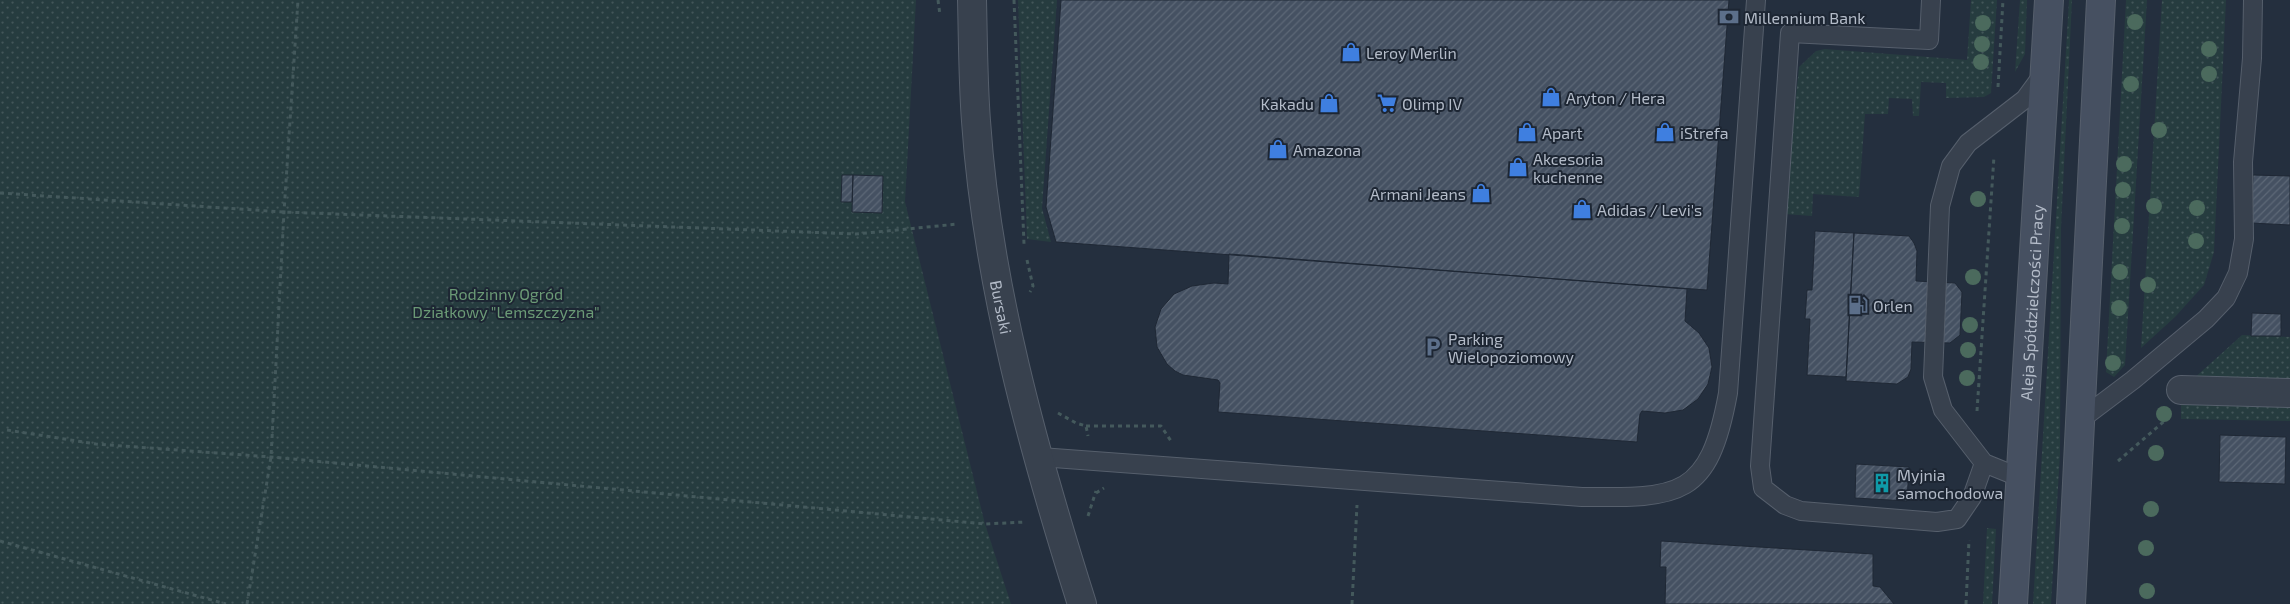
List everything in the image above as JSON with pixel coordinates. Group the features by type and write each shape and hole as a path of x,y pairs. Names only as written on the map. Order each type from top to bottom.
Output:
{"main road":[{"name":"Aleja Spółdzielczości Pracy","path":"2013,604 2049,0"},
{"path":"2071,604 2101,0"}],"street":[{"name":"Bursaki","path":"972,0 976,122 992,250 1016,369 1082,604"},
{"path":"2181,390 2290,393"}],"lane":[{"path":"1040,457 1582,497 1646,496 1665,493 1684,486 1698,476 1708,461 1722,424 1728,393 1756,0"},
{"path":"1931,0 1930,40 1790,33 1760,466 1764,488 1785,505 1801,511 1937,522 1957,519 1972,497 1979,457"},
{"path":"2080,420 2206,319 2226,298 2238,273 2244,239 2243,162 2252,58 2253,0"},
{"path":"2021,478 1979,457 1943,410 1933,377 1940,206 1951,166 1968,143 2025,99 2044,72"}],"path":[{"path":"247,604 271,457 298,0"},
{"path":"1014,0 1022,230 1025,253 1034,286 1025,300"},
{"path":"1979,457 2003,0"},
{"path":"0,193 284,212 856,234 966,224"},
{"path":"1054,408 1060,416 1086,426 1161,426 1174,443"},
{"path":"1086,426 1096,493 1086,524"},
{"path":"6,430 96,444 271,457 984,524 1029,522"},
{"path":"1096,493 1112,484"},
{"path":"1966,604 1972,497"},
{"path":"1352,604 1357,526"},
{"path":"0,541 226,604"}],"green space":[{"name":"Rodzinny Ogród Działkowy \"Lemszczyzna\"","path":"0,0 916,0 905,202 985,524 1011,604 0,604"},
{"path":"1018,0 1057,0 1042,208 1051,242 1027,239"},
{"path":"1971,0 1997,0 1991,93 1984,97 1946,98 1946,83 1921,82 1919,116 1913,116 1912,99 1889,98 1888,114 1865,114 1859,197 1813,194 1812,216 1784,214 1799,67 1816,51 1825,49 1967,60"},
{"path":"2020,0 2027,0 2025,54 2015,72"},
{"path":"2069,0 2072,0 2061,228 2060,454 2051,604 2033,604"},
{"path":"2126,0 2147,0 2125,365 2114,377 2106,372"},
{"path":"2162,0 2226,0 2214,252 2204,285 2175,317 2141,348"},
{"path":"2242,335 2290,337 2290,421 2181,419 2181,390"},
{"path":"1987,528 1996,529 1992,604 1983,604"}],"building":[{"name":"Olimp IV","path":"1061,0 1729,0 1707,290 1056,242 1046,207"},
{"path":"842,175 853,175 852,202 841,202"},
{"path":"853,175 883,176 882,213 852,212"},
{"path":"2253,175 2290,176 2290,225 2251,223"},
{"path":"1815,231 1854,233 1846,377 1807,375 1810,319 1805,319 1807,290 1812,290"},
{"path":"1854,233 1909,236 1917,251 1916,281 1955,283 1962,292 1960,335 1950,343 1912,342 1911,369 1908,377 1897,384 1846,381"},
{"name":"Parking Wielopoziomowy","path":"1229,254 1687,289 1685,321 1699,333 1709,348 1712,367 1708,384 1698,399 1683,410 1665,413 1642,411 1637,442 1218,412 1220,383 1218,380 1183,375 1175,371 1167,364 1157,347 1155,327 1161,309 1174,294 1192,286 1214,283 1228,284"},
{"path":"2252,313 2281,314 2281,336 2251,336"},
{"path":"2220,435 2286,437 2285,484 2219,482"},
{"name":"Myjnia samochodowa","path":"1856,464 1909,467 1907,501 1855,498"},
{"path":"1661,541 1873,554 1873,586 1880,587 1894,604 1665,604 1666,567 1660,567"}],"place":[{"name":"Millennium Bank","path":"1729,17"},
{"name":"Leroy Merlin","path":"1351,52"},
{"name":"Aryton / Hera","path":"1551,97"},
{"name":"Kakadu","path":"1329,103"},
{"name":"Olimp IV","path":"1387,103"},
{"name":"Apart","path":"1527,132"},
{"name":"iStrefa","path":"1665,132"},
{"name":"Amazona","path":"1278,149"},
{"name":"Akcesoria kuchenne","path":"1518,167"},
{"name":"Armani Jeans","path":"1481,193"},
{"name":"Adidas / Levi's","path":"1582,209"},
{"name":"Orlen","path":"1858,305"},
{"name":"Parking Wielopoziomowy","path":"1433,347"},
{"name":"Myjnia samochodowa","path":"1882,483"}]}
